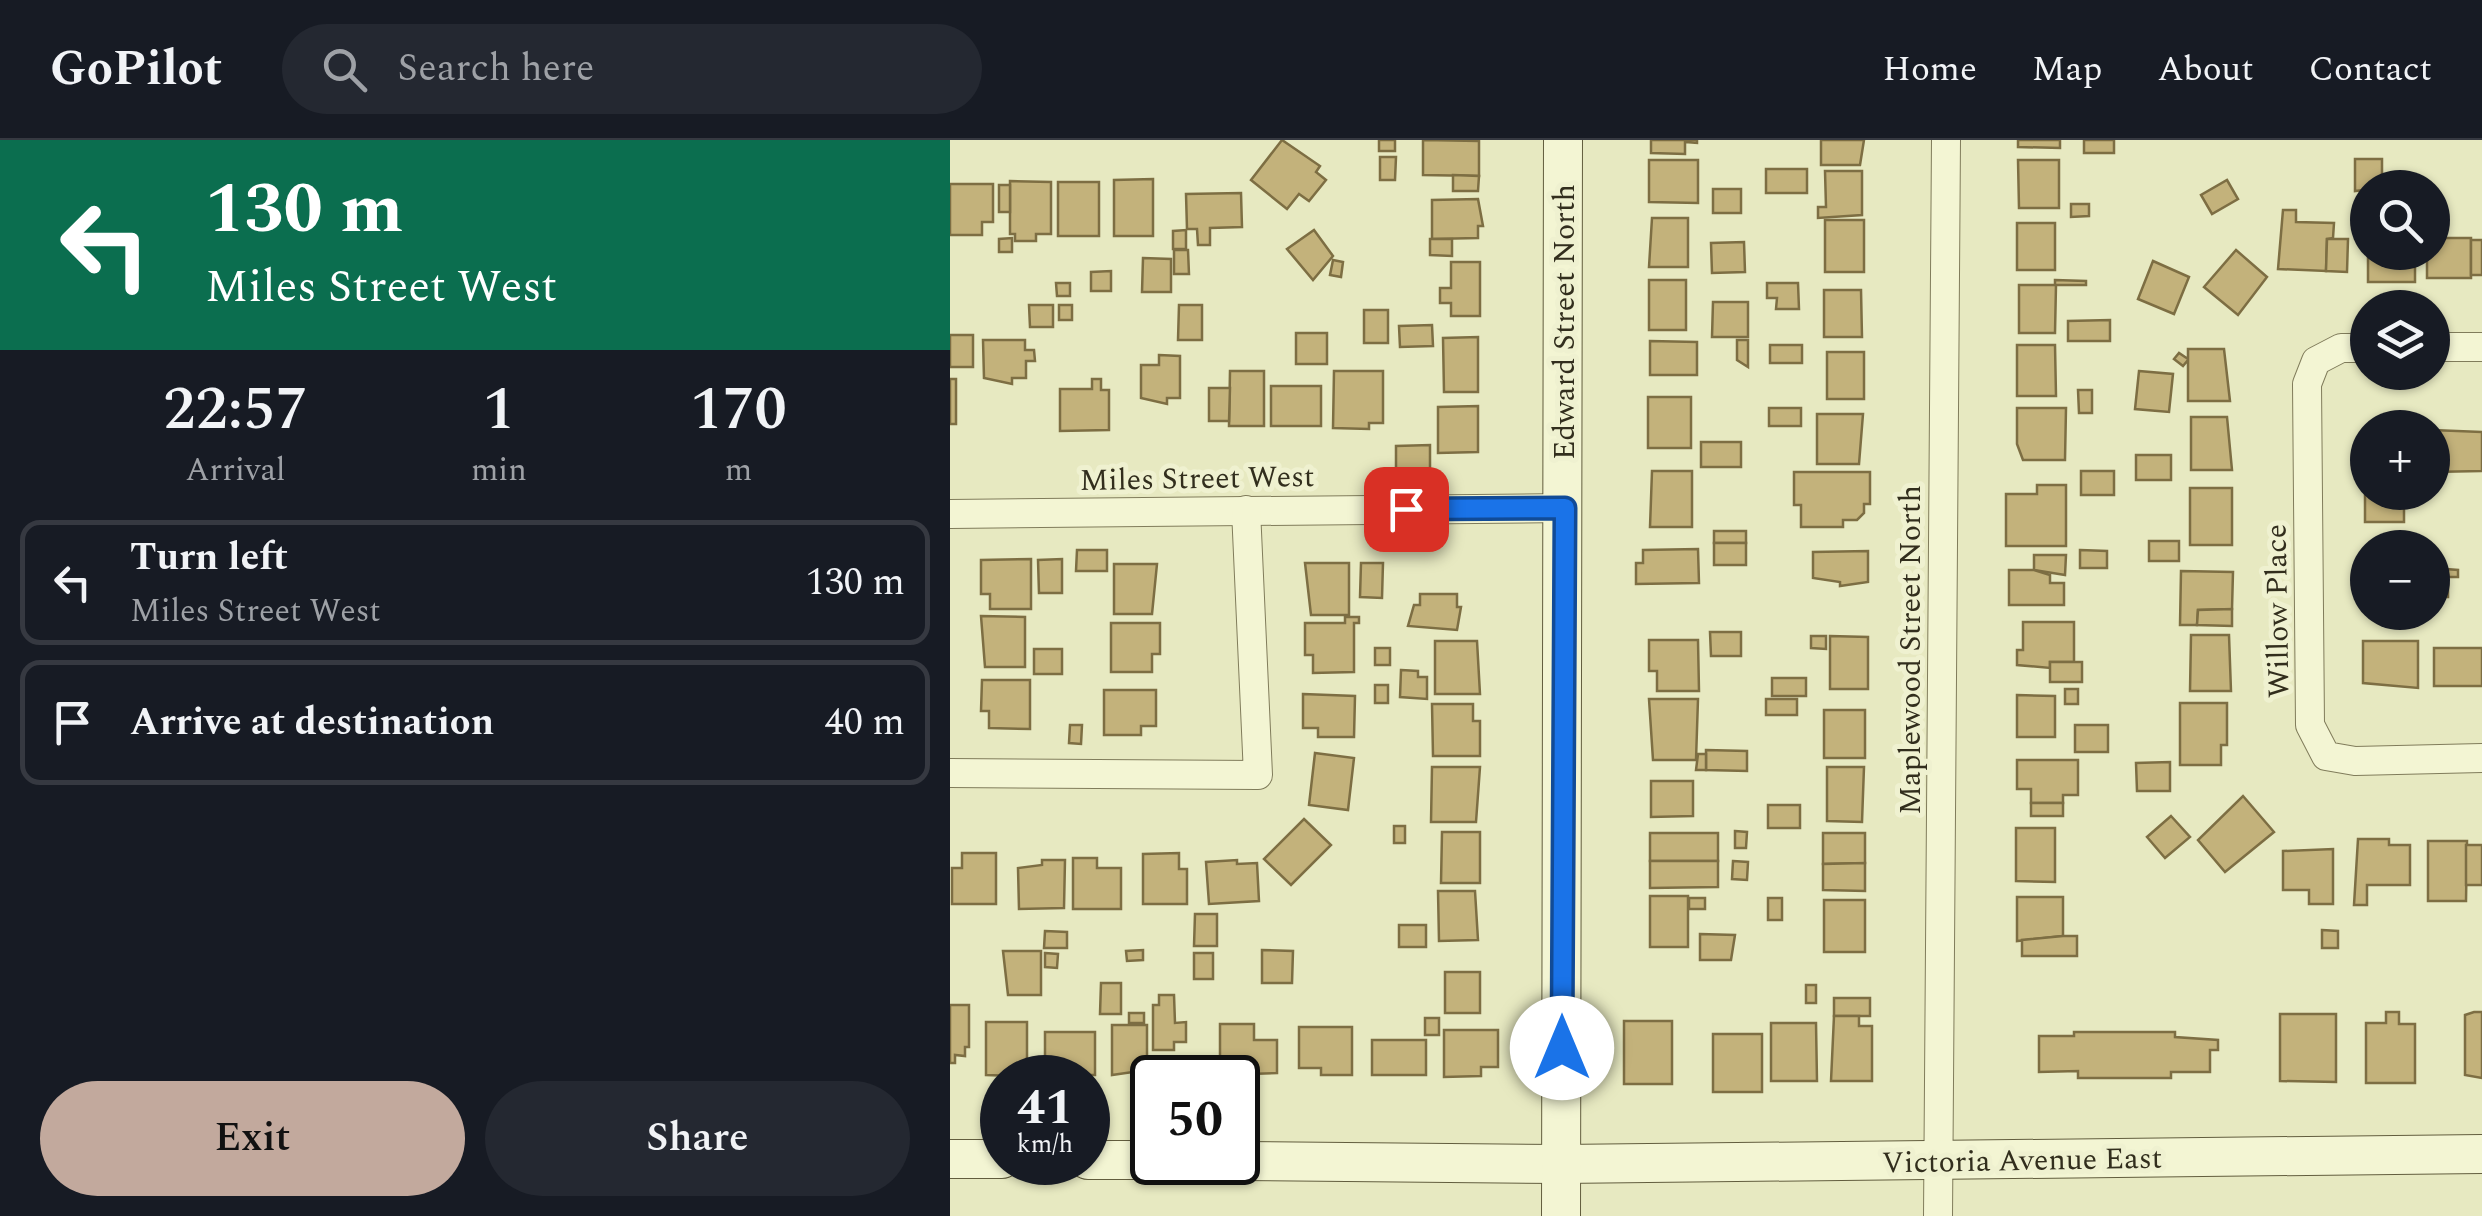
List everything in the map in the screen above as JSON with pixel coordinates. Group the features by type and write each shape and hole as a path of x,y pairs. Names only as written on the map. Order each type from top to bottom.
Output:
{"street":[{"name":"Edward Street North","path":"1561,1216 1563,140"},
{"name":"Maplewood Street North","path":"1938,1216 1946,140"},
{"path":"2450,347 2482,347"},
{"name":"Willow Place","path":"2350,348 2341,348 2316,361 2307,384 2310,724 2326,756 2355,761 2482,758"},
{"name":"Miles Street West","path":"950,514 1565,508"},
{"path":"950,773 1258,775 1246,510"},
{"name":"Victoria Avenue East","path":"1260,1161 1561,1164 2482,1154"},
{"path":"950,1158 980,1159"}],"building":[{"path":"1282,140 1320,166 1316,172 1326,180 1309,201 1299,194 1287,209 1251,180"},
{"path":"1379,140 1395,140 1395,151 1379,151"},
{"path":"1423,140 1479,141 1479,176 1423,175"},
{"path":"1651,140 1697,140 1697,143 1685,142 1685,154 1651,153"},
{"path":"1821,140 1864,140 1860,165 1821,165"},
{"path":"2018,140 2060,140 2060,148 2018,147"},
{"path":"2084,140 2114,140 2114,153 2084,153"},
{"path":"1380,157 1396,157 1395,180 1380,180"},
{"path":"2355,159 2382,159 2382,170 2355,170"},
{"path":"1649,160 1698,160 1698,203 1649,202"},
{"path":"2018,160 2059,160 2059,208 2019,208"},
{"path":"1766,169 1807,169 1807,193 1766,193"},
{"path":"1825,171 1862,171 1862,215 1818,218 1818,207 1826,207"},
{"path":"1453,175 1479,176 1478,191 1453,191"},
{"path":"1153,179 1153,236 1114,236 1114,180"},
{"path":"2227,180 2238,199 2212,214 2201,195"},
{"path":"1010,181 1051,182 1051,234 1036,234 1036,241 1015,241 1015,234 1010,234"},
{"path":"1058,182 1099,182 1099,236 1058,236"},
{"path":"950,184 993,184 993,222 982,222 982,235 950,235"},
{"path":"999,185 1010,185 1010,212 999,212"},
{"path":"1713,189 1741,189 1741,213 1713,213"},
{"path":"1241,193 1242,227 1210,228 1210,245 1198,245 1197,229 1187,229 1186,194"},
{"path":"1478,199 1483,226 1478,226 1478,238 1432,239 1432,200"},
{"path":"2071,204 2089,204 2089,216 2071,217"},
{"path":"2283,210 2296,210 2296,222 2334,223 2333,238 2327,239 2326,271 2278,269"},
{"path":"1652,218 1688,218 1688,267 1649,267"},
{"path":"1825,220 1864,220 1864,272 1825,272"},
{"path":"2017,223 2055,223 2055,270 2017,270"},
{"path":"1186,230 1186,249 1173,249 1173,231"},
{"path":"1314,230 1333,256 1313,280 1287,249"},
{"path":"1012,238 1012,252 999,252 999,239"},
{"path":"2450,238 2471,238 2471,278 2427,278 2427,270 2450,270"},
{"path":"1430,239 1452,239 1452,256 1430,255"},
{"path":"2327,239 2348,239 2347,272 2326,271"},
{"path":"2471,240 2482,240 2482,275 2471,275"},
{"path":"1744,242 1745,272 1712,273 1711,243"},
{"path":"1174,250 1188,250 1189,274 1174,274"},
{"path":"2236,250 2267,277 2238,315 2204,287"},
{"path":"1143,258 1171,259 1171,292 1142,292"},
{"path":"1333,260 1343,262 1341,277 1330,275"},
{"path":"2153,261 2189,277 2174,314 2138,299"},
{"path":"1451,262 1480,262 1480,316 1451,316 1451,303 1440,303 1440,288 1451,288"},
{"path":"2368,270 2415,270 2415,282 2368,282"},
{"path":"1111,271 1111,291 1091,291 1091,272"},
{"path":"1649,280 1686,280 1686,330 1649,330"},
{"path":"2055,280 2086,281 2086,285 2056,285 2055,333 2019,333 2019,285 2055,285"},
{"path":"1056,283 1070,283 1070,296 1057,296"},
{"path":"1767,283 1798,283 1799,309 1776,309 1777,298 1767,298"},
{"path":"1824,290 1861,290 1862,337 1824,337"},
{"path":"1713,302 1748,302 1748,337 1712,337"},
{"path":"1029,305 1053,305 1053,327 1030,327"},
{"path":"1059,305 1072,305 1072,320 1059,320"},
{"path":"1179,305 1202,305 1202,340 1178,340"},
{"path":"1364,310 1388,310 1388,343 1364,343"},
{"path":"2110,320 2110,341 2068,341 2068,321"},
{"path":"1432,325 1433,346 1400,347 1399,326"},
{"path":"1296,333 1327,333 1327,364 1296,364"},
{"path":"950,335 973,335 973,367 950,367"},
{"path":"1478,337 1478,392 1444,392 1443,338"},
{"path":"983,340 1025,340 1025,350 1034,350 1035,361 1026,361 1026,378 1012,378 1012,384 984,378"},
{"path":"1737,340 1748,340 1748,367 1737,360"},
{"path":"1650,341 1697,342 1697,375 1650,375"},
{"path":"1770,345 1802,345 1802,363 1770,363"},
{"path":"2017,345 2055,345 2056,396 2017,396"},
{"path":"2188,349 2224,349 2230,401 2188,401 2188,360 2183,366 2174,359 2179,353 2188,359"},
{"path":"1827,352 1864,352 1864,399 1827,399"},
{"path":"1159,355 1180,356 1180,398 1167,398 1167,404 1141,398 1141,365 1159,365"},
{"path":"1230,371 1264,371 1264,426 1229,426"},
{"path":"1334,371 1383,371 1383,423 1369,423 1369,429 1333,428"},
{"path":"2139,371 2173,374 2169,412 2135,409"},
{"path":"950,379 956,379 956,424 950,424"},
{"path":"1092,379 1101,379 1101,390 1109,390 1109,430 1060,431 1060,389 1092,389"},
{"path":"1271,386 1321,386 1321,426 1271,426"},
{"path":"1209,388 1230,388 1229,421 1209,421"},
{"path":"2078,390 2092,390 2092,413 2079,413"},
{"path":"1648,397 1691,397 1691,448 1648,448"},
{"path":"1478,406 1478,452 1438,453 1438,407"},
{"path":"1769,408 1801,408 1801,426 1769,426"},
{"path":"2017,408 2066,408 2065,460 2023,460 2017,444"},
{"path":"1817,414 1863,414 1859,464 1817,464"},
{"path":"2191,417 2227,417 2232,470 2191,470"},
{"path":"2450,431 2482,432 2482,471 2450,472"},
{"path":"1701,442 1741,442 1741,467 1701,467"},
{"path":"1430,445 1430,469 1396,469 1396,446"},
{"path":"2136,455 2171,455 2171,480 2136,480"},
{"path":"1652,471 1692,471 1692,527 1650,527"},
{"path":"2081,471 2114,471 2114,495 2081,495"},
{"path":"1794,472 1870,472 1870,504 1864,504 1864,513 1857,520 1843,520 1843,527 1801,527 1801,505 1794,505"},
{"path":"2037,485 2066,485 2066,546 2006,546 2006,494 2037,494"},
{"path":"2190,488 2232,488 2232,545 2190,545"},
{"path":"2365,510 2404,510 2404,522 2365,522"},
{"path":"1714,531 1746,531 1746,543 1714,543"},
{"path":"2149,541 2179,541 2179,561 2149,561"},
{"path":"1714,543 1746,543 1746,565 1714,565"},
{"path":"1698,549 1699,583 1636,584 1636,563 1643,563 1643,550"},
{"path":"1077,550 1107,550 1107,571 1076,571"},
{"path":"2080,550 2107,551 2107,568 2080,568"},
{"path":"1868,551 1868,582 1840,586 1840,582 1813,578 1813,552"},
{"path":"2034,555 2066,555 2065,575 2034,570"},
{"path":"1031,559 1031,609 990,609 990,594 981,594 981,560"},
{"path":"1062,559 1062,593 1039,593 1038,560"},
{"path":"1305,563 1349,563 1349,615 1311,615"},
{"path":"1361,563 1383,563 1382,598 1360,597"},
{"path":"1114,564 1157,564 1152,614 1114,614"},
{"path":"2009,570 2034,570 2050,575 2050,583 2064,583 2064,605 2009,605"},
{"path":"2181,571 2233,572 2232,609 2198,610 2197,625 2180,625"},
{"path":"1420,594 1457,594 1457,607 1461,607 1457,630 1408,626 1414,605 1420,605"},
{"path":"2232,609 2232,626 2197,625 2198,610"},
{"path":"981,616 1025,617 1025,667 985,667"},
{"path":"1345,617 1359,617 1359,623 1354,623 1354,672 1313,673 1313,655 1305,655 1305,623 1345,623"},
{"path":"2023,622 2074,622 2074,662 2050,662 2050,668 2017,665 2017,650 2023,650"},
{"path":"1111,623 1160,623 1160,654 1152,654 1152,672 1111,672"},
{"path":"1710,632 1741,632 1741,656 1711,656"},
{"path":"2191,635 2229,635 2231,691 2190,691"},
{"path":"1811,636 1826,636 1826,649 1811,648"},
{"path":"1830,636 1868,637 1868,689 1830,689"},
{"path":"1649,640 1698,640 1699,691 1657,691 1657,671 1649,671"},
{"path":"1435,641 1477,641 1480,694 1435,694"},
{"path":"2363,641 2418,641 2418,688 2363,683"},
{"path":"1375,648 1390,648 1390,665 1375,665"},
{"path":"2434,648 2482,648 2482,686 2434,686"},
{"path":"1034,649 1062,649 1062,674 1034,674"},
{"path":"2050,662 2082,662 2082,682 2050,682"},
{"path":"1401,670 1418,671 1418,677 1427,677 1427,699 1400,697"},
{"path":"1772,678 1806,678 1806,696 1772,696"},
{"path":"982,680 1030,680 1030,729 989,728 989,711 981,711"},
{"path":"1375,685 1388,685 1388,703 1375,703"},
{"path":"2065,689 2078,689 2078,704 2065,704"},
{"path":"1104,690 1156,690 1156,726 1141,726 1141,735 1104,735"},
{"path":"1303,694 1355,696 1354,737 1318,737 1318,728 1303,728"},
{"path":"2017,695 2055,696 2055,737 2017,737"},
{"path":"1649,699 1698,699 1696,760 1653,760"},
{"path":"1766,699 1797,699 1797,715 1766,715"},
{"path":"2180,703 2227,703 2227,745 2221,745 2221,765 2180,765"},
{"path":"1432,704 1473,704 1473,721 1480,721 1480,756 1433,756"},
{"path":"1824,710 1865,710 1865,758 1824,758"},
{"path":"1070,725 1082,725 1081,744 1069,743"},
{"path":"2075,725 2108,725 2108,752 2075,752"},
{"path":"1706,750 1747,751 1747,771 1706,770"},
{"path":"1315,753 1354,758 1348,810 1309,805"},
{"path":"1698,754 1706,754 1706,770 1696,770"},
{"path":"2017,760 2078,760 2078,795 2063,795 2063,803 2031,803 2031,789 2017,789"},
{"path":"2170,762 2170,791 2137,791 2136,763"},
{"path":"1432,767 1480,767 1476,822 1431,822"},
{"path":"1827,767 1864,767 1862,822 1827,821"},
{"path":"1651,781 1693,781 1693,816 1651,817"},
{"path":"2243,796 2274,832 2225,872 2198,840"},
{"path":"2031,803 2063,803 2063,816 2031,816"},
{"path":"1768,805 1800,805 1800,828 1768,828"},
{"path":"2171,816 2190,837 2165,858 2147,837"},
{"path":"1304,819 1331,845 1291,885 1264,859"},
{"path":"1394,826 1405,826 1405,843 1394,843"},
{"path":"2016,828 2055,828 2055,882 2016,881"},
{"path":"1735,831 1747,832 1746,848 1735,848"},
{"path":"1442,832 1480,832 1480,883 1441,883"},
{"path":"1650,833 1718,833 1718,861 1650,861"},
{"path":"1823,833 1865,833 1865,863 1823,864"},
{"path":"2358,839 2389,839 2389,845 2410,845 2410,885 2367,885 2367,905 2354,905"},
{"path":"2428,841 2467,841 2466,901 2428,901"},
{"path":"2466,845 2482,845 2482,885 2466,885"},
{"path":"2333,849 2333,904 2309,904 2309,890 2283,890 2283,851"},
{"path":"962,853 996,853 996,904 952,904 952,868 962,868"},
{"path":"1179,853 1179,869 1187,869 1187,904 1143,904 1143,854"},
{"path":"1073,858 1097,858 1097,868 1121,868 1121,909 1073,909"},
{"path":"1042,860 1065,860 1064,908 1019,909 1018,868 1042,865"},
{"path":"1237,860 1237,864 1257,863 1259,901 1209,904 1206,862"},
{"path":"1650,861 1718,861 1718,887 1650,888"},
{"path":"1733,861 1748,862 1747,880 1732,879"},
{"path":"1865,863 1865,891 1823,890 1823,864"},
{"path":"1438,891 1475,891 1478,940 1439,941"},
{"path":"1650,896 1688,896 1688,947 1650,947"},
{"path":"2017,897 2063,897 2063,936 2017,941"},
{"path":"1689,898 1705,898 1705,909 1689,909"},
{"path":"1768,898 1782,898 1782,920 1768,920"},
{"path":"1824,900 1865,900 1865,952 1824,952"},
{"path":"1195,914 1217,914 1217,946 1194,946"},
{"path":"1399,925 1426,925 1426,947 1399,947"},
{"path":"2322,930 2338,931 2338,948 2322,948"},
{"path":"1045,931 1067,932 1067,948 1044,948"},
{"path":"1700,934 1735,935 1731,960 1700,960"},
{"path":"2077,936 2077,956 2022,956 2022,940"},
{"path":"1143,950 1143,960 1127,961 1126,951"},
{"path":"1262,950 1293,951 1292,983 1262,983"},
{"path":"1003,951 1041,951 1041,995 1008,995"},
{"path":"1045,953 1058,954 1057,968 1045,967"},
{"path":"1194,953 1213,953 1213,979 1194,979"},
{"path":"1445,972 1480,972 1480,1013 1445,1013"},
{"path":"1101,983 1121,983 1121,1014 1100,1014"},
{"path":"1806,985 1816,985 1816,1003 1806,1003"},
{"path":"1159,995 1174,995 1175,1023 1186,1022 1186,1042 1174,1042 1174,1050 1153,1050 1153,1005 1159,1005"},
{"path":"1834,998 1870,998 1870,1016 1834,1016"},
{"path":"950,1005 969,1005 969,1047 965,1047 965,1056 955,1055 955,1063 950,1063"},
{"path":"2386,1012 2399,1012 2399,1024 2415,1024 2415,1083 2366,1083 2366,1023 2386,1023"},
{"path":"2482,1012 2482,1078 2465,1075 2465,1015"},
{"path":"1129,1013 1144,1013 1144,1023 1129,1023"},
{"path":"2280,1014 2336,1014 2336,1082 2280,1081"},
{"path":"1834,1016 1859,1016 1859,1026 1872,1026 1872,1081 1831,1081"},
{"path":"1425,1018 1439,1018 1439,1035 1425,1035"},
{"path":"1624,1021 1672,1021 1672,1084 1624,1084"},
{"path":"986,1022 1027,1022 1027,1055 986,1055"},
{"path":"1771,1023 1816,1023 1817,1081 1771,1081"},
{"path":"1220,1024 1254,1024 1254,1040 1277,1040 1277,1073 1260,1074 1260,1055 1220,1055"},
{"path":"1112,1025 1147,1025 1147,1055 1130,1055 1130,1072 1112,1075"},
{"path":"1299,1027 1352,1027 1352,1075 1321,1075 1321,1068 1299,1068"},
{"path":"1444,1030 1498,1030 1498,1067 1481,1067 1481,1076 1444,1077"},
{"path":"1045,1032 1095,1032 1095,1055 1045,1055"},
{"path":"2074,1032 2175,1032 2175,1037 2218,1040 2218,1050 2210,1050 2210,1072 2171,1072 2171,1078 2078,1078 2078,1071 2039,1072 2039,1036 2074,1036"},
{"path":"1713,1034 1762,1034 1762,1092 1713,1092"},
{"path":"1372,1040 1426,1040 1426,1075 1372,1075"}],"route":[{"path":"1406,509 1565,508 1562,1048"}]}
